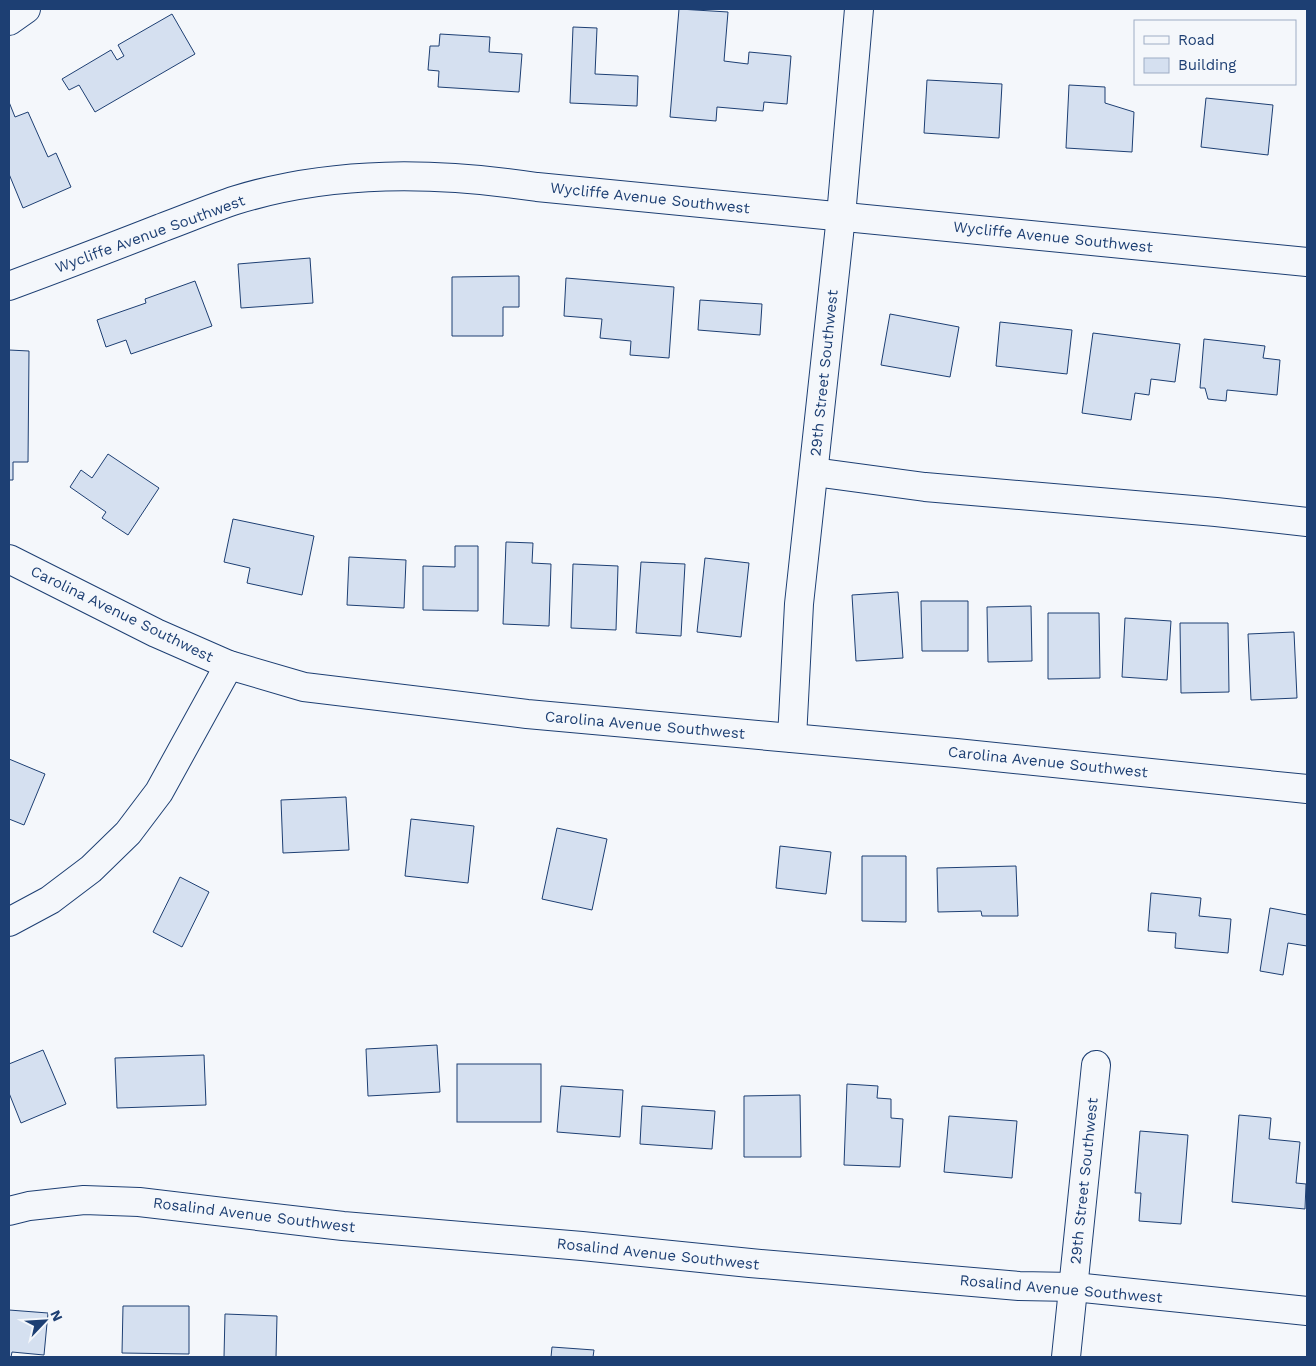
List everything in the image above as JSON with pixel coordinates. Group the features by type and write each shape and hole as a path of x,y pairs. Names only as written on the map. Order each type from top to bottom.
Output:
{"street":[{"path":"9,21 26,9"},
{"name":"29th Street Southwest","path":"792,738 799,604 840,216 859,9"},
{"name":"Wycliffe Avenue Southwest","path":"9,286 236,200 289,187 358,177 428,175 1307,262"},
{"path":"814,472 925,487 1216,512 1307,522"},
{"name":"Carolina Avenue Southwest","path":"9,559 156,633 229,665 304,687 527,714 956,753 1307,789"},
{"path":"9,922 50,900 91,869 128,832 159,792 229,665"},
{"name":"29th Street Southwest","path":"1066,1357 1096,1064"},
{"name":"Rosalind Avenue Southwest","path":"9,1211 29,1206 84,1200 139,1202 343,1226 1019,1286 1074,1287 1307,1311"}],"building":[{"path":"679,9 728,12 724,61 748,64 749,52 791,56 787,104 764,102 763,111 717,107 716,121 670,117"},
{"path":"172,14 195,54 95,112 79,85 69,90 62,79 111,50 117,60 124,56 118,45"},
{"path":"573,27 597,28 595,74 638,76 637,106 570,103"},
{"path":"440,34 490,37 489,52 522,54 519,92 438,87 439,71 428,70 430,46 439,46"},
{"path":"927,80 1002,84 999,138 924,133"},
{"path":"1069,85 1105,87 1105,103 1134,112 1132,152 1066,148"},
{"path":"1206,98 1273,105 1268,155 1201,147"},
{"path":"9,102 15,117 28,112 48,157 56,153 71,187 23,208 9,174"},
{"path":"310,258 313,303 241,308 238,264"},
{"path":"519,276 519,307 503,307 503,336 452,336 452,277"},
{"path":"566,278 674,287 669,358 630,355 631,341 600,338 602,319 564,316"},
{"path":"195,281 212,326 131,354 126,340 106,347 97,320 146,303 145,299"},
{"path":"700,300 762,304 760,335 698,330"},
{"path":"890,314 959,327 950,377 881,365"},
{"path":"1000,322 1072,330 1067,374 996,366"},
{"path":"1093,333 1180,344 1175,382 1151,379 1149,395 1135,393 1131,420 1082,413"},
{"path":"1204,339 1265,346 1263,358 1280,360 1277,395 1227,390 1226,401 1208,399 1205,388 1200,388"},
{"path":"9,350 29,351 28,462 13,462 13,480 9,480"},
{"path":"108,454 159,488 128,535 102,518 106,512 70,487 81,470 92,478"},
{"path":"233,519 314,536 302,595 247,583 250,568 224,562"},
{"path":"506,542 533,543 532,563 551,564 549,626 503,624"},
{"path":"455,546 478,546 478,611 423,610 423,566 455,567"},
{"path":"349,557 406,560 404,608 347,605"},
{"path":"705,558 749,563 741,637 697,632"},
{"path":"641,562 685,564 681,636 636,633"},
{"path":"573,564 618,566 616,630 571,628"},
{"path":"898,592 903,658 856,661 852,595"},
{"path":"921,601 968,601 968,651 922,651"},
{"path":"1031,606 1032,661 988,662 987,607"},
{"path":"1048,613 1099,613 1100,678 1048,679"},
{"path":"1125,618 1171,621 1167,680 1122,677"},
{"path":"1180,623 1228,623 1229,692 1181,693"},
{"path":"1294,632 1297,698 1251,700 1248,634"},
{"path":"9,759 45,774 24,825 9,819"},
{"path":"346,797 349,850 283,853 281,800"},
{"path":"411,819 474,826 468,883 405,876"},
{"path":"557,828 607,839 592,910 542,899"},
{"path":"780,846 831,852 826,894 776,888"},
{"path":"862,856 906,856 906,922 862,921"},
{"path":"1016,866 1018,916 982,916 981,911 938,912 937,868"},
{"path":"180,877 209,892 182,947 153,932"},
{"path":"1151,893 1201,898 1199,916 1231,919 1228,953 1175,948 1176,933 1148,931"},
{"path":"1270,908 1307,915 1307,946 1288,943 1283,975 1260,971"},
{"path":"437,1045 440,1092 368,1096 366,1049"},
{"path":"43,1050 66,1104 21,1123 9,1093 9,1064"},
{"path":"204,1055 206,1105 117,1108 115,1058"},
{"path":"457,1064 541,1064 541,1122 457,1122"},
{"path":"847,1084 878,1086 877,1098 891,1099 891,1118 903,1119 900,1167 844,1165"},
{"path":"561,1086 623,1090 620,1137 557,1132"},
{"path":"800,1095 801,1157 744,1157 744,1096"},
{"path":"642,1106 715,1111 712,1149 640,1144"},
{"path":"1239,1115 1271,1118 1269,1139 1300,1142 1296,1183 1306,1184 1305,1209 1232,1202"},
{"path":"949,1116 1017,1121 1012,1178 944,1172"},
{"path":"1140,1131 1188,1135 1181,1224 1139,1221 1141,1193 1135,1193"},
{"path":"123,1306 189,1306 189,1354 122,1353"},
{"path":"9,1310 48,1313 44,1355 12,1352 11,1357 9,1357"},
{"path":"225,1314 277,1316 276,1357 224,1357"},
{"path":"552,1347 594,1350 593,1357 551,1357"}]}
